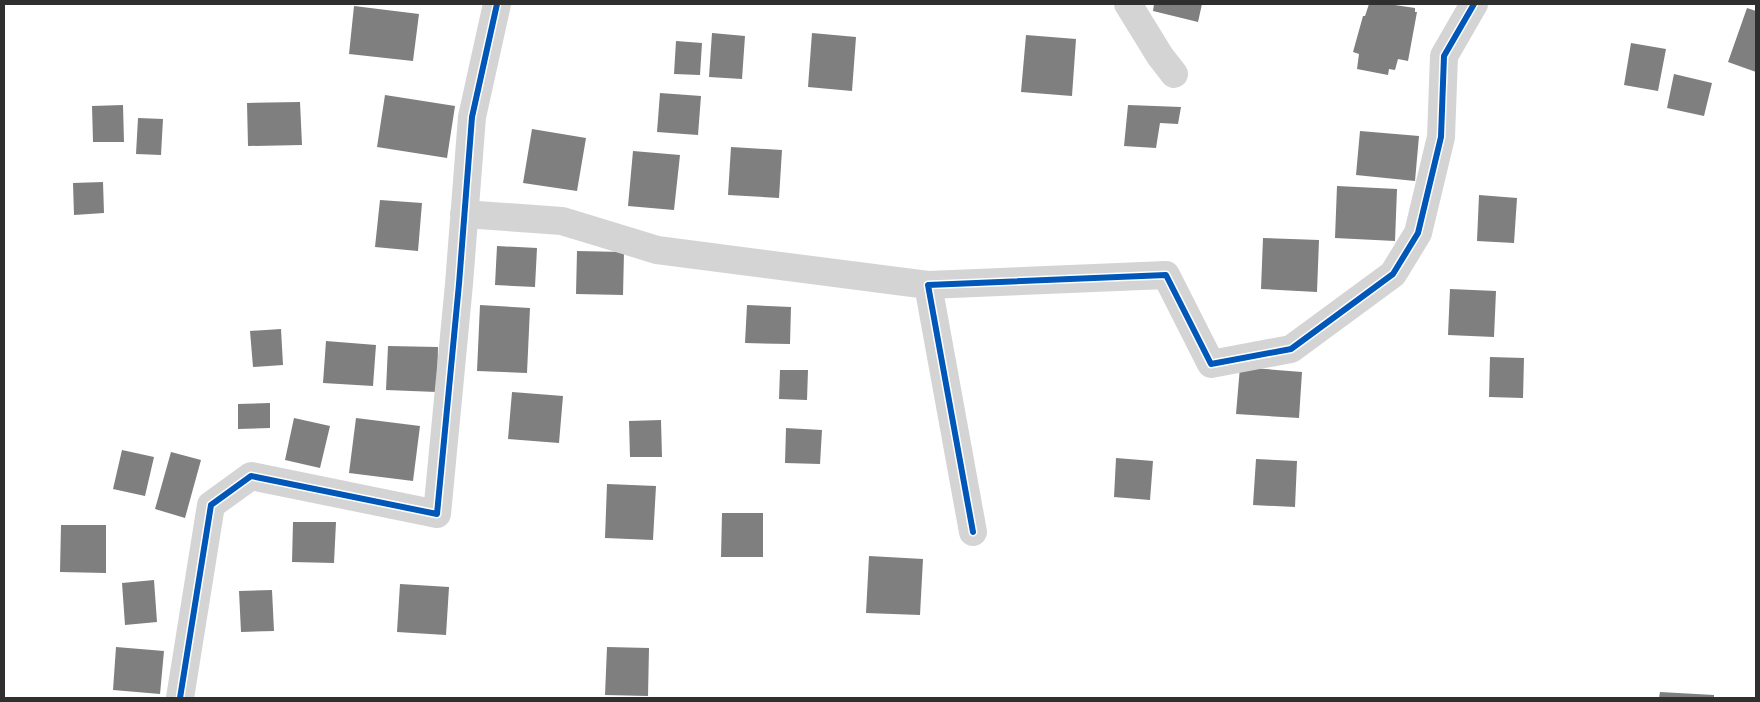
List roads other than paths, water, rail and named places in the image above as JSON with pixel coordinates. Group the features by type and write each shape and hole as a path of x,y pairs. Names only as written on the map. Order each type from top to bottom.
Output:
{"street":[{"path":"180,698 211,505 250,476 437,514 472,117 497,4"},
{"path":"1128,4 1160,56 1174,74"},
{"path":"464,214 562,221 657,250 928,285 1166,275 1211,364 1291,349 1393,274 1418,233 1441,137 1444,56 1474,4"},
{"path":"928,285 973,532"}]}
